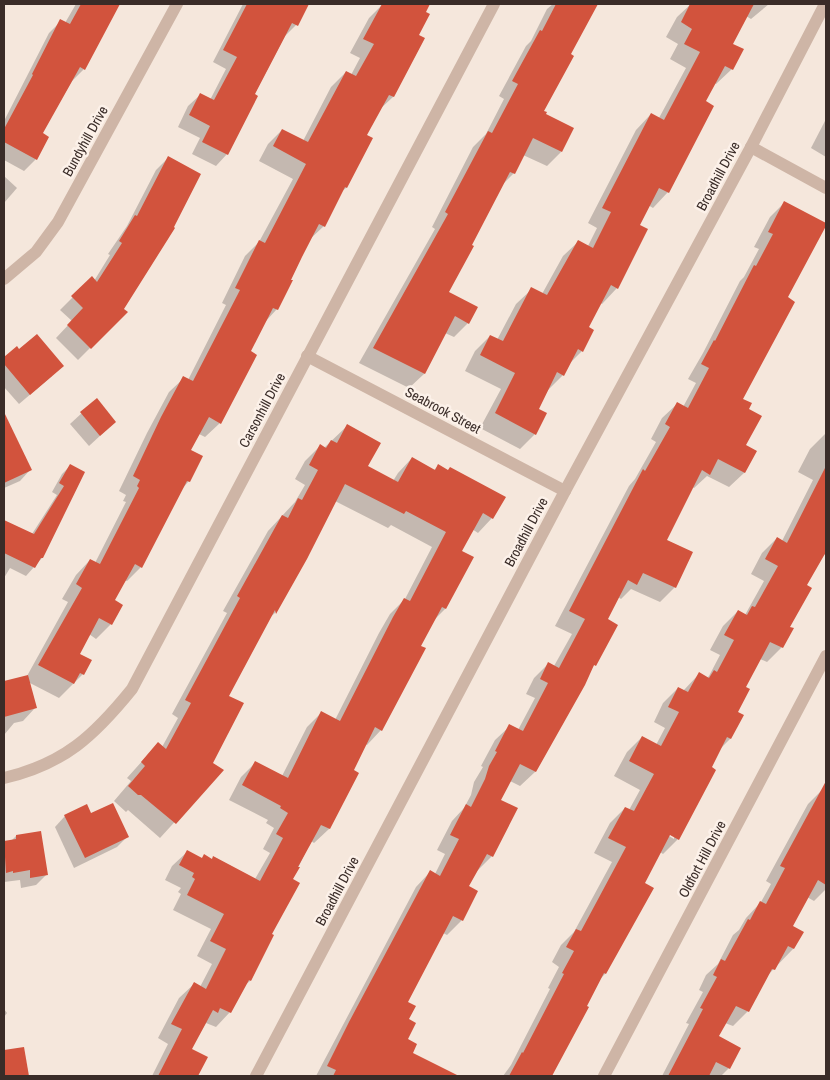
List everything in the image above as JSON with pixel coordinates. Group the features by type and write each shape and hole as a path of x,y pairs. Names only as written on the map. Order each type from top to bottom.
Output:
{"street":[{"name":"Bundyhill Drive","path":"4,279 36,252 58,222 177,4"},
{"name":"Carsonhill Drive","path":"4,778 23,774 57,760 87,739 109,717 132,688 494,4"},
{"name":"Broadhill Drive","path":"256,1076 825,4"},
{"path":"751,146 826,188"},
{"name":"Seabrook Street","path":"307,356 565,491"},
{"name":"Oldfort Hill Drive","path":"604,1076 826,656"}],"building":[{"path":"81,4 120,4 85,70 80,67 43,133 49,137 37,160 4,142 4,129 60,19 70,24"},
{"path":"247,4 309,4 298,26 292,23 255,94 258,96 228,155 202,142 210,126 189,115 200,93 214,100 237,57 223,50"},
{"path":"382,4 430,4 426,12 430,14 419,35 425,38 394,97 389,95 367,135 373,138 347,188 345,187 325,227 319,224 278,310 273,308 251,351 257,355 221,424 209,417 191,450 203,456 190,482 187,481 142,568 135,564 115,600 123,605 112,625 99,618 80,654 92,660 84,675 80,673 74,684 38,665 82,588 76,584 90,559 100,564 139,488 137,486 140,480 133,476 161,417 183,376 193,381 240,290 235,288 259,240 265,243 306,164 273,146 282,129 308,142 346,71 356,76 374,44 363,39"},
{"path":"556,4 598,4 571,54 574,56 544,111 547,112 546,114 574,128 562,152 533,138 515,174 510,172 449,292 478,307 469,324 455,316 425,374 373,348 448,214 445,212 488,131 492,133 518,84 512,81"},
{"path":"690,4 754,4 733,44 744,49 733,70 725,66 706,101 714,106 669,193 659,188 640,225 648,229 618,289 611,285 589,327 594,330 583,352 578,349 564,376 557,372 539,409 547,413 536,435 495,413 515,373 480,355 490,335 503,341 531,287 547,295 578,240 593,248 611,212 602,208 651,113 664,120 700,52 684,44 692,29 681,22"},
{"path":"168,156 201,174 175,228 124,309 128,312 91,349 67,325 83,308 71,296 92,276 97,282 122,243 119,241 135,215 137,216"},
{"path":"784,201 826,223 826,226 788,297 795,302 743,399 752,403 749,409 762,416 746,445 757,451 745,473 718,459 710,475 702,470 667,540 693,552 676,588 643,573 637,585 628,580 608,619 618,625 536,772 520,764 501,800 518,808 493,857 487,854 469,886 478,891 463,921 453,916 408,1002 416,1006 409,1019 416,1023 408,1039 417,1044 413,1053 459,1076 333,1076 336,1070 327,1066 349,1022 430,870 440,876 459,839 450,835 466,804 471,807 509,724 523,731 548,683 540,679 548,662 559,668 585,619 569,611 643,469 645,471 670,427 665,424 677,402 688,408 709,368 701,364 754,265 756,266 773,234 768,232"},
{"path":"37,334 64,366 30,395 4,364 4,357 17,346 19,349"},
{"path":"97,398 116,422 100,436 80,412"},
{"path":"4,412 32,470 4,483"},
{"path":"347,424 381,443 368,466 398,482 412,457 435,470 438,464 448,470 450,467 506,497 493,519 483,513 462,551 474,557 446,609 442,607 421,646 426,648 382,731 375,727 354,770 359,773 330,829 321,825 298,867 300,867 293,879 300,883 272,934 274,935 251,981 249,980 231,1013 220,1008 218,1013 213,1010 192,1049 208,1057 198,1076 158,1076 182,1029 171,1024 194,982 206,989 226,949 210,941 224,914 187,895 195,879 192,877 194,873 179,865 187,850 202,858 204,854 212,859 213,856 260,881 283,838 276,834 288,813 280,808 281,806 242,785 255,761 288,778 321,711 340,721 393,617 404,598 410,601 446,532 406,511 404,514 345,484 307,559 276,614 275,610 229,696 244,703 213,763 224,770 176,824 128,786 145,766 141,762 158,742 166,749 191,703 185,700 240,598 237,596 282,515 288,518 298,498 302,500 318,470 309,465 320,444 326,448 331,440 337,443"},
{"path":"70,464 85,472 43,558 41,558 35,568 4,553 4,520 34,534 64,486 59,483"},
{"path":"826,466 826,552 807,585 812,588 790,627 794,628 783,648 770,642 746,687 750,689 738,712 744,715 731,739 727,737 712,767 716,770 679,840 670,835 645,883 654,888 606,974 604,973 587,1006 589,1007 552,1076 509,1076 564,974 562,973 574,951 566,947 576,929 581,931 626,847 608,838 625,807 634,811 654,774 629,761 642,736 661,746 679,712 668,707 678,687 688,692 699,672 709,678 714,670 717,672 734,640 724,635 738,610 747,615 752,606 755,607 778,566 765,559 777,537 787,543"},
{"path":"28,675 37,708 4,717 4,681"},
{"path":"826,781 826,885 818,880 793,926 804,932 794,949 788,946 775,970 772,969 749,1012 736,1006 719,1036 741,1048 730,1069 716,1062 709,1076 668,1076 703,1009 700,1008 717,977 713,975 721,959 725,961 760,901 766,904 785,868 780,866"},
{"path":"113,803 129,837 85,858 64,815 87,804 91,813"},
{"path":"41,831 48,875 30,878 30,870 6,873 4,841 16,839 16,835"},
{"path":"24,1047 29,1076 4,1076 4,1050"}]}
